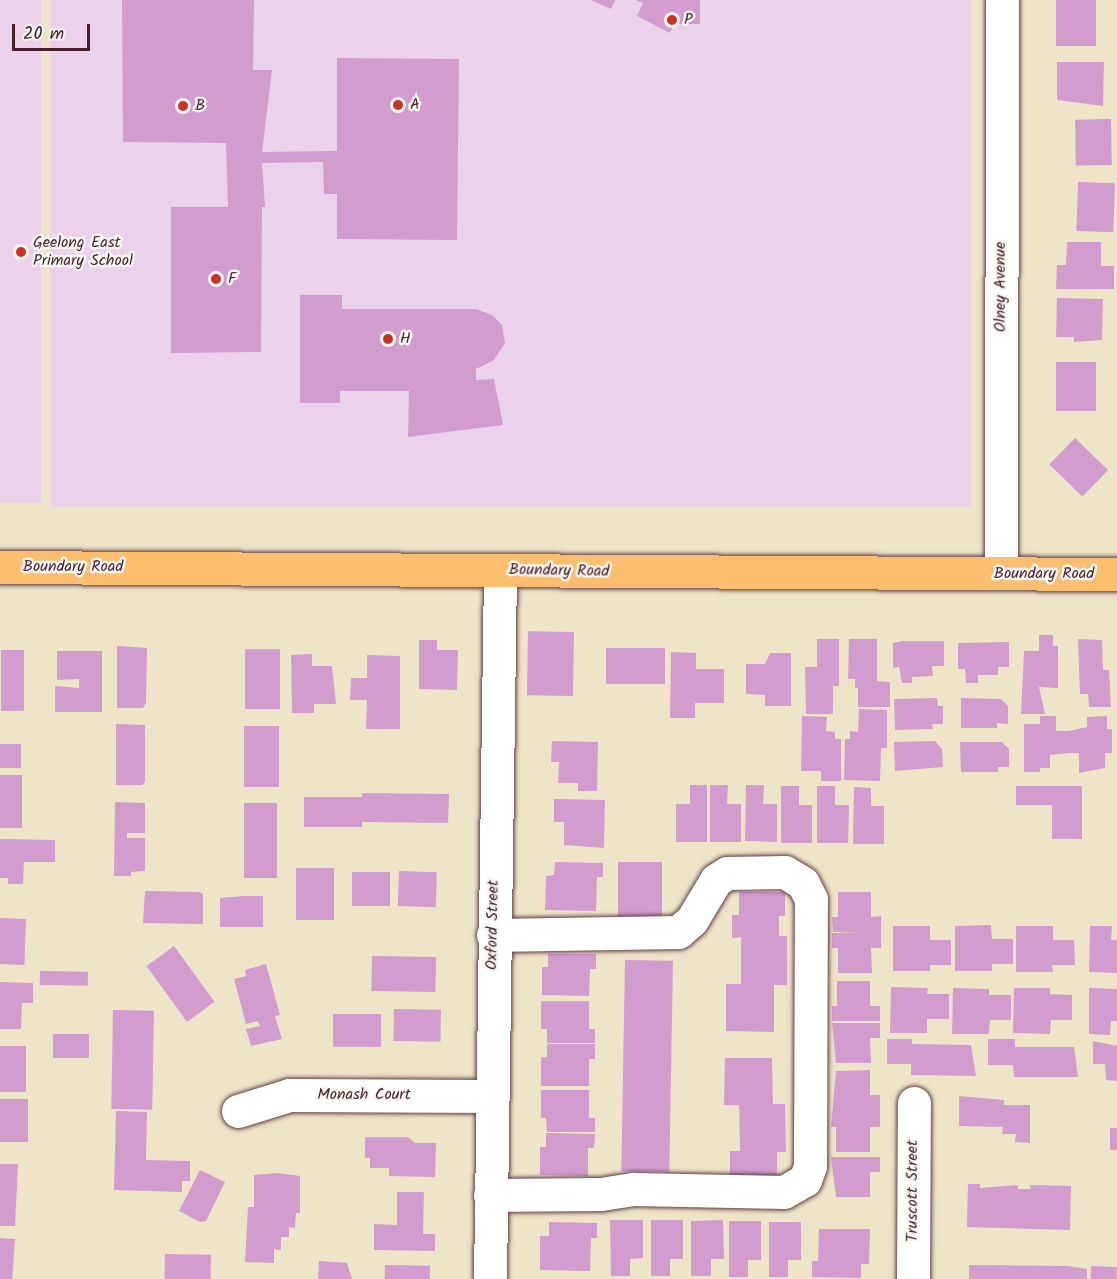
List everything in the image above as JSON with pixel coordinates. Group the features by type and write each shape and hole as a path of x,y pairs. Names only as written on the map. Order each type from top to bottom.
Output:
{"main road":[{"name":"Boundary Road","path":"0,567 1117,574"}],"street":[{"name":"Olney Avenue","path":"1001,573 1002,0"},
{"name":"Oxford Street","path":"490,1279 493,935 500,570"},
{"path":"490,1195 601,1194 634,1189 784,1192 805,1180 810,1166 811,900 803,884 784,872 727,873 716,880 692,920 678,932 493,935"},
{"name":"Monash Court","path":"238,1111 289,1095 491,1096"},
{"name":"Truscott Street","path":"913,1279 914,1103"}],"shaded area":[{"name":"Geelong East Primary School","path":"0,0 41,0 41,503 0,503"},
{"path":"50,0 971,0 971,507 50,507"}],"building":[{"path":"122,0 254,0 253,70 272,70 262,152 337,151 337,58 459,59 457,240 337,239 337,194 324,194 323,162 262,163 265,207 262,207 261,352 171,353 171,207 228,207 226,143 123,142"},
{"path":"591,0 615,0 611,9"},
{"name":"P","path":"636,0 700,0 700,24 674,24 670,33 637,16 643,3"},
{"path":"1056,0 1096,0 1096,46 1056,46"},
{"path":"1057,62 1104,62 1103,106 1057,100"},
{"path":"1111,119 1112,165 1076,166 1075,120"},
{"path":"1078,182 1115,183 1113,232 1076,231"},
{"path":"1067,242 1101,242 1101,266 1114,266 1114,289 1056,289 1057,265 1066,265"},
{"name":"H","path":"300,295 342,295 342,309 476,309 492,315 502,325 505,343 494,360 476,369 476,380 494,379 503,425 408,437 409,391 340,391 340,403 300,403"},
{"path":"1057,298 1103,299 1102,340 1074,342 1074,337 1056,337"},
{"path":"1056,362 1096,362 1096,411 1056,411"},
{"path":"1075,438 1108,470 1082,497 1049,465"},
{"path":"528,631 574,632 573,696 527,695"},
{"path":"1039,635 1053,635 1053,646 1058,646 1058,688 1039,687 1045,714 1021,714 1024,651 1039,651"},
{"path":"817,639 839,639 839,686 833,686 833,714 806,714 805,667 817,667"},
{"path":"849,639 877,639 877,681 890,682 890,707 858,707 858,688 855,688 855,679 848,679"},
{"path":"1078,639 1102,640 1103,670 1109,670 1111,707 1089,707 1088,694 1080,694"},
{"path":"419,640 437,640 437,650 458,650 457,690 419,689"},
{"path":"944,641 944,666 932,666 933,676 912,677 912,683 902,683 899,667 893,668 893,643"},
{"path":"1009,642 1009,667 998,667 998,675 978,675 978,683 966,683 965,669 958,669 958,643"},
{"path":"117,646 147,648 146,703 143,708 117,708"},
{"path":"606,648 665,648 665,684 606,684"},
{"path":"245,649 280,649 280,709 245,709"},
{"path":"1,650 24,650 24,711 1,711"},
{"path":"57,651 102,651 102,712 55,712 55,686 79,688 79,679 57,680"},
{"path":"671,652 696,653 696,669 724,669 724,703 695,703 695,718 670,718"},
{"path":"770,653 791,653 791,706 765,706 765,695 746,694 746,664 765,664"},
{"path":"312,654 312,666 332,666 336,704 314,704 314,713 292,713 291,655"},
{"path":"367,655 400,656 400,729 366,729 367,700 350,700 351,678 367,678"},
{"path":"937,698 938,706 943,706 943,724 932,724 933,729 895,730 894,699"},
{"path":"961,698 1001,699 1008,706 1008,724 997,723 997,728 961,728"},
{"path":"859,709 887,710 887,748 881,748 880,781 844,780 845,739 850,739 850,731 858,732"},
{"path":"802,716 827,717 826,731 835,732 835,739 841,739 841,781 821,781 821,771 801,771"},
{"path":"1040,716 1056,716 1056,731 1069,731 1087,727 1087,717 1107,716 1107,729 1112,729 1112,753 1105,753 1105,768 1079,773 1079,753 1069,753 1050,755 1050,768 1040,768 1040,772 1024,772 1024,724 1040,724"},
{"path":"116,724 145,725 145,782 142,785 116,785"},
{"path":"244,726 279,726 279,787 244,787"},
{"path":"552,741 598,742 597,791 578,791 578,783 558,783 559,762 551,762"},
{"path":"935,741 942,749 943,767 895,771 894,742"},
{"path":"960,742 1002,742 1009,749 1009,767 998,767 998,772 961,772"},
{"path":"0,744 21,744 21,768 0,768"},
{"path":"0,775 22,775 22,828 0,828"},
{"path":"690,785 707,785 707,842 676,842 676,804 690,804"},
{"path":"710,785 728,785 727,804 741,804 741,842 710,842"},
{"path":"746,785 764,785 763,804 777,804 777,842 745,841"},
{"path":"781,786 799,786 799,805 812,805 812,843 781,843"},
{"path":"817,786 835,786 835,805 849,805 848,843 817,843"},
{"path":"1016,786 1082,786 1082,839 1052,839 1052,805 1016,805"},
{"path":"854,787 871,788 871,806 884,806 884,844 853,844"},
{"path":"362,793 449,794 448,823 362,822 362,827 304,827 304,797 362,797"},
{"path":"554,799 605,800 604,848 564,845 564,822 554,822"},
{"path":"115,802 145,803 145,833 127,833 127,838 145,838 145,871 131,872 131,876 114,876"},
{"path":"244,803 277,803 277,878 244,878"},
{"path":"0,839 55,840 55,862 24,862 23,884 8,884 8,878 0,878"},
{"path":"555,862 603,863 603,877 597,877 596,911 545,910 546,876 554,875"},
{"path":"618,862 662,862 662,917 618,917"},
{"path":"296,868 334,868 334,920 296,920"},
{"path":"399,871 437,872 436,907 398,906"},
{"path":"352,872 390,872 390,906 352,906"},
{"path":"145,891 203,894 203,924 143,923"},
{"path":"739,892 785,892 785,916 779,916 779,936 787,936 787,985 774,985 774,1032 726,1031 726,984 741,984 741,937 732,938 732,915 739,915"},
{"path":"838,892 871,892 871,917 881,916 881,948 871,948 872,973 838,973 838,948 832,948 832,933 863,933 833,932 832,917 838,917"},
{"path":"263,896 263,927 220,927 220,898"},
{"path":"0,918 26,919 24,965 0,964"},
{"path":"991,925 992,939 1013,939 1013,964 992,964 992,971 955,971 955,926"},
{"path":"893,926 930,926 930,940 951,940 951,965 930,965 930,971 893,971"},
{"path":"1016,926 1053,926 1053,940 1074,940 1075,965 1052,965 1053,972 1016,972"},
{"path":"1090,926 1112,926 1111,940 1117,940 1117,973 1089,972"},
{"path":"174,946 215,1002 187,1022 146,966"},
{"path":"548,954 596,954 596,969 590,969 589,996 542,995 542,967 548,967"},
{"path":"372,956 436,957 435,992 371,991"},
{"path":"625,960 673,961 669,1172 621,1171"},
{"path":"266,964 280,1015 275,1016 282,1039 251,1046 246,1029 260,1026 258,1021 246,1024 234,979 246,976 245,970"},
{"path":"40,971 88,972 88,986 40,985"},
{"path":"837,981 870,981 870,1006 880,1006 880,1021 832,1021 832,1006 837,1006"},
{"path":"0,982 33,983 33,1003 22,1003 21,1029 0,1029"},
{"path":"891,987 928,988 927,994 949,994 949,1019 927,1019 927,1033 890,1033"},
{"path":"953,988 989,989 989,995 1011,995 1011,1020 990,1020 989,1034 952,1034"},
{"path":"1014,988 1050,988 1050,994 1072,995 1072,1020 1051,1020 1050,1034 1013,1033"},
{"path":"1089,988 1117,989 1117,1021 1111,1021 1110,1035 1089,1034"},
{"path":"541,1001 589,1001 589,1029 595,1029 595,1043 547,1043 547,1029 541,1029"},
{"path":"394,1009 441,1010 440,1042 393,1041"},
{"path":"113,1010 154,1011 152,1110 111,1109"},
{"path":"333,1014 381,1014 381,1047 333,1047"},
{"path":"832,1023 880,1023 880,1038 870,1038 871,1063 836,1063"},
{"path":"53,1034 89,1034 89,1058 53,1058"},
{"path":"887,1039 912,1039 912,1044 971,1045 976,1076 911,1075 911,1064 887,1064"},
{"path":"988,1039 1015,1039 1015,1047 1074,1047 1078,1077 1014,1077 1013,1065 988,1065"},
{"path":"1093,1041 1117,1046 1117,1081 1106,1080 1105,1064 1093,1064"},
{"path":"547,1044 595,1044 595,1059 589,1059 589,1086 541,1086 541,1057 547,1057"},
{"path":"0,1046 26,1046 26,1092 0,1092"},
{"path":"725,1058 772,1058 773,1104 785,1104 786,1152 777,1152 777,1176 730,1176 730,1151 740,1151 739,1105 724,1105"},
{"path":"870,1070 870,1095 880,1095 880,1127 870,1127 870,1152 836,1152 836,1127 831,1127 836,1071"},
{"path":"541,1090 589,1090 589,1118 595,1118 595,1132 547,1132 546,1118 541,1118"},
{"path":"959,1096 1004,1100 1004,1105 1030,1105 1030,1143 1015,1142 1016,1134 1002,1134 1003,1127 959,1126"},
{"path":"0,1099 28,1099 28,1142 0,1142"},
{"path":"116,1111 147,1112 146,1160 190,1161 190,1181 182,1181 182,1192 114,1190"},
{"path":"1110,1128 1117,1128 1117,1150 1110,1150"},
{"path":"546,1133 595,1134 594,1148 588,1148 588,1176 540,1175 540,1147 546,1147"},
{"path":"365,1137 408,1137 415,1143 436,1143 435,1177 389,1176 389,1168 370,1168 370,1158 365,1158"},
{"path":"831,1157 880,1157 880,1172 870,1172 870,1197 836,1197"},
{"path":"0,1164 18,1164 15,1226 0,1226"},
{"path":"200,1170 225,1182 206,1221 200,1222 179,1211"},
{"path":"278,1173 300,1176 300,1213 296,1213 295,1228 289,1227 289,1237 281,1237 281,1250 274,1249 274,1263 245,1262 248,1207 254,1207 254,1175"},
{"path":"968,1184 980,1184 980,1188 1018,1185 1018,1189 1031,1189 1030,1185 1071,1186 1070,1230 967,1227"},
{"path":"397,1192 424,1192 423,1234 435,1234 435,1251 374,1250 374,1224 397,1225"},
{"path":"610,1220 643,1220 643,1258 630,1259 630,1276 611,1276"},
{"path":"651,1220 683,1220 683,1259 670,1259 670,1276 651,1276"},
{"path":"723,1220 724,1259 711,1259 711,1276 691,1276 691,1221"},
{"path":"729,1221 761,1221 761,1260 748,1260 748,1277 729,1277"},
{"path":"549,1222 597,1223 597,1238 591,1238 590,1271 540,1270 540,1236 549,1236"},
{"path":"769,1222 801,1222 801,1260 788,1260 788,1277 769,1277"},
{"path":"819,1229 870,1229 869,1264 861,1264 861,1278 812,1277 812,1261 818,1261"},
{"path":"0,1238 15,1239 12,1279 0,1279"},
{"path":"165,1254 211,1255 211,1279 165,1279"},
{"path":"319,1261 347,1263 352,1279 318,1279"},
{"path":"385,1265 430,1266 430,1279 385,1279"},
{"path":"969,1265 1068,1266 1087,1269 1087,1279 969,1279"},
{"path":"1091,1266 1117,1267 1117,1279 1091,1279"}],"place":[{"name":"P","path":"672,20"},
{"name":"A","path":"398,105"},
{"name":"B","path":"183,106"},
{"name":"Geelong East Primary School","path":"21,252"},
{"name":"F","path":"216,279"},
{"name":"H","path":"388,339"}]}
